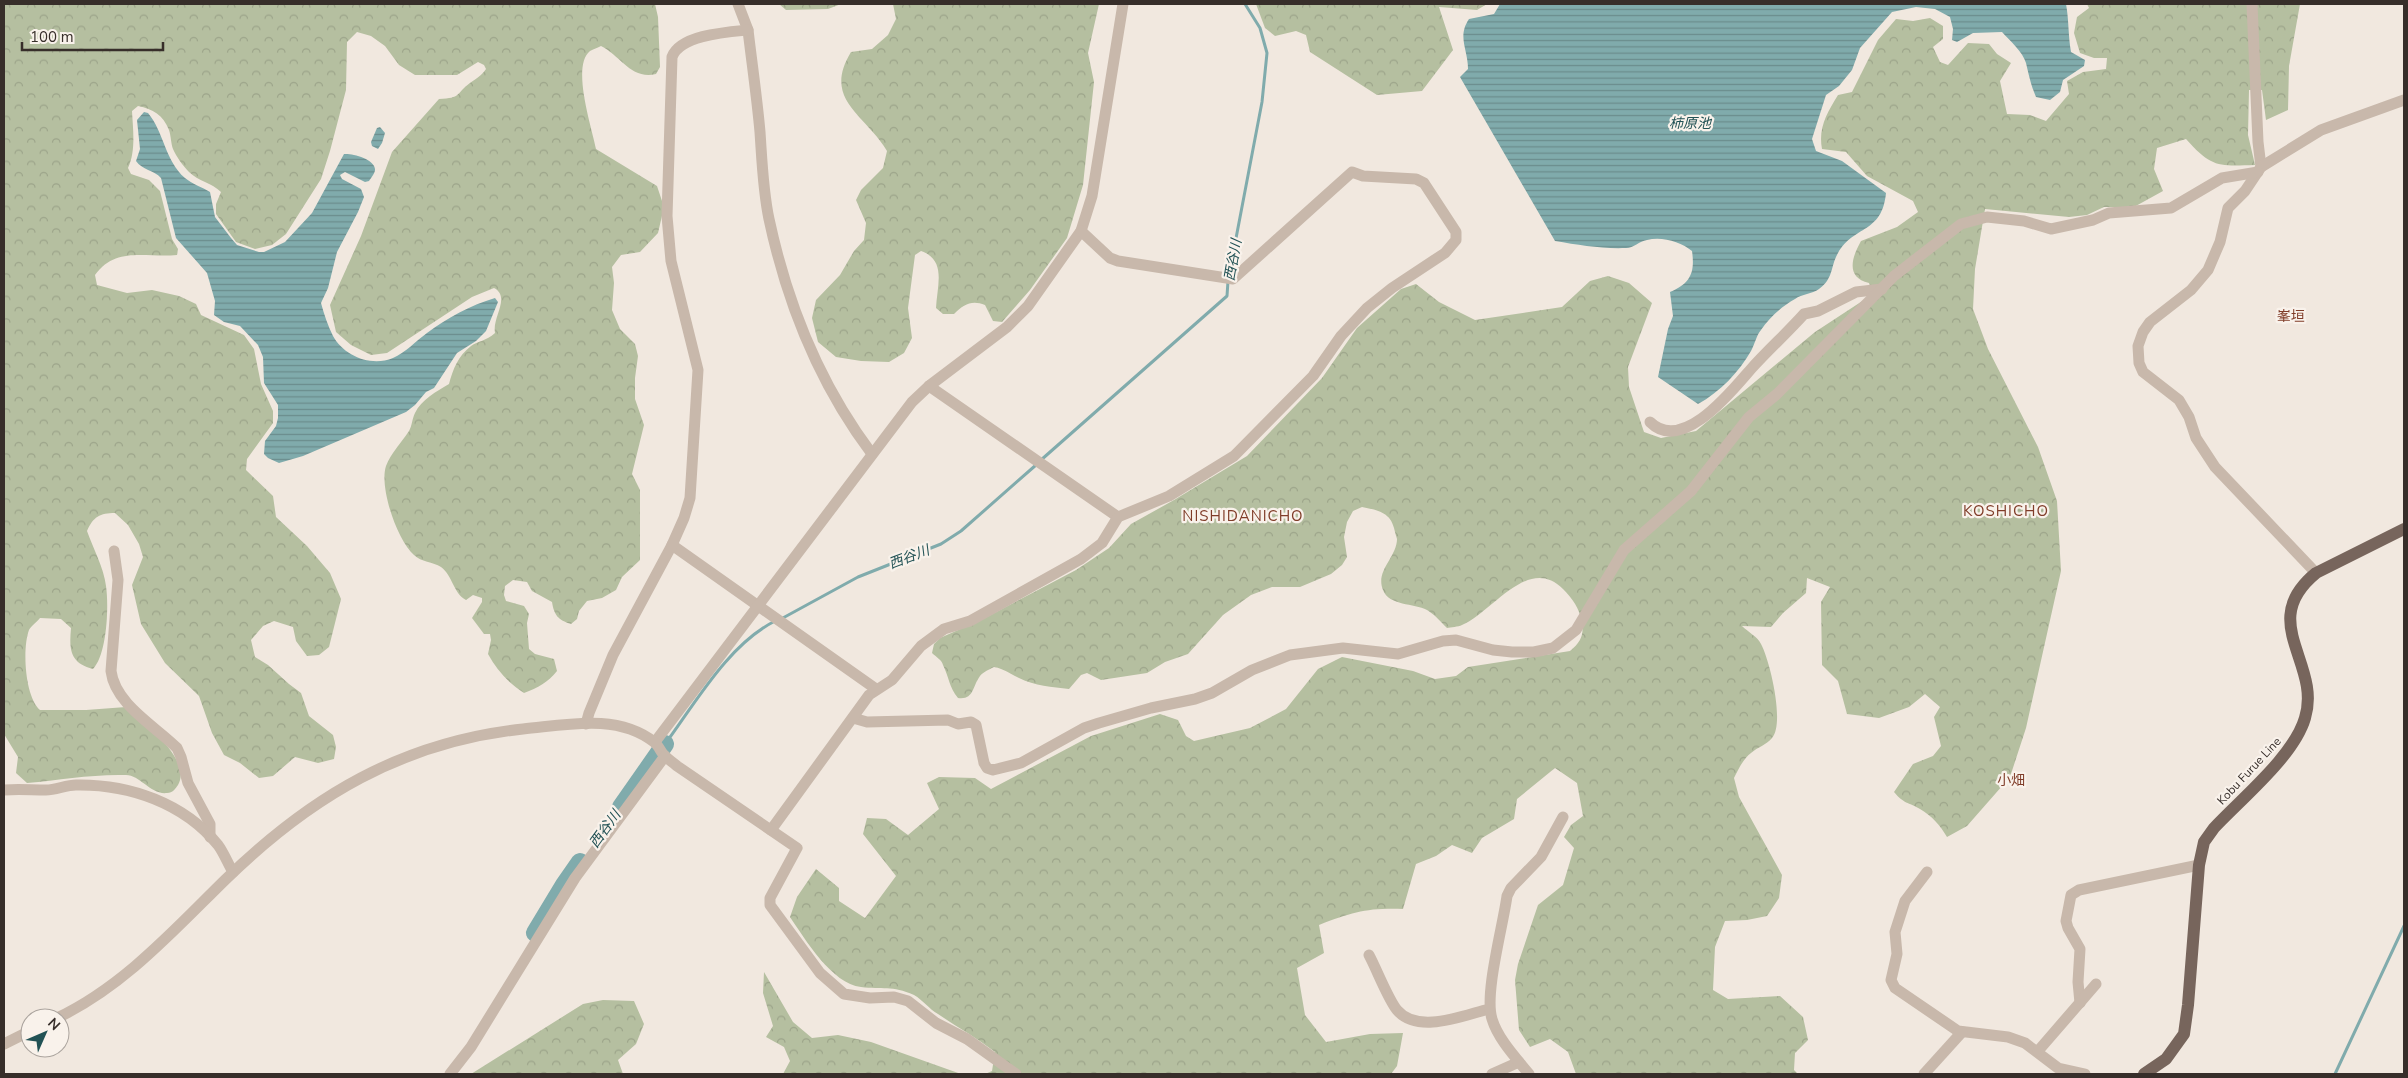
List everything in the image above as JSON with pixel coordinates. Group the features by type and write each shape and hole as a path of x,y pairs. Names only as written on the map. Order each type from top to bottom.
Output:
{"main road":[{"name":"Kobu Furue Line","path":"2144,1074 2166,1060 2184,1034 2198,865 2208,835 2288,751 2302,727 2307,708 2306,675 2292,636 2290,621 2295,597 2304,583 2316,573 2404,529"}],"street":[{"path":"738,4 748,30 769,217 785,280 801,328 815,357 834,395 872,454"},
{"path":"655,742 912,402 929,386 1007,326 1028,306 1081,231 1092,196 1122,4"},
{"path":"2252,4 2260,170 2246,191 2228,208 2220,242 2208,270 2192,290 2150,322 2140,339 2138,355 2143,372 2179,400 2189,417 2196,438 2215,467 2316,573"},
{"path":"586,724 613,655 672,545 684,518 690,498 698,370 671,261 667,216 672,58 678,48 692,40 748,30"},
{"path":"853,718 867,722 948,720 958,724 971,722 976,725 984,764 987,768 993,770 1021,763 1084,728 1212,693 1252,670 1290,655 1343,648 1398,654 1443,641 1456,640 1493,650 1512,652 1534,652 1553,648 1576,630 1624,550 1691,491 1749,417 1777,394 1882,289 1927,249 1961,224 1987,218 2024,221 2051,229 2093,220 2109,213 2171,208 2222,178 2260,170 2321,130 2404,100"},
{"path":"771,830 869,695 892,680 921,646 944,630 970,621 1081,558 1102,543 1118,517 1169,496 1234,456 1313,376 1341,336 1367,308 1392,288 1445,253 1456,240 1456,232 1424,183 1416,179 1363,176 1352,172 1230,279 1118,261 1110,258 1081,231"},
{"path":"1650,422 1656,428 1668,432 1682,429 1716,408 1804,314 1818,311 1856,292 1882,289"},
{"path":"929,386 1118,517"},
{"path":"672,545 759,604 876,689"},
{"path":"114,551 118,580 111,671 112,681 124,700 177,748 188,783 210,824 210,837"},
{"path":"70,1010 98,994 159,945 233,872 312,808 372,770 425,749 469,737 586,724 623,725 655,742 665,756 797,848 770,898 770,905 820,973 844,994 870,998 894,997 908,1001 936,1022 967,1039 1016,1074"},
{"path":"450,1074 471,1047 575,878 665,756"},
{"path":"4,790 48,790 73,784 103,786 135,792 162,801 184,814 219,846 233,872"},
{"path":"1529,1074 1492,1022 1490,1009 1507,896 1511,888 1541,858 1563,817"},
{"path":"2080,1003 2078,982 2080,949 2068,928 2066,920 2072,894 2079,890 2198,865"},
{"path":"1927,872 1905,901 1895,932 1897,954 1891,980 1895,988 1962,1032 1986,1033 2008,1037 2025,1043 2038,1051 2050,1064 2058,1068 2085,1074"},
{"path":"1368,955 1398,1011 1413,1021 1426,1023 1490,1009"},
{"path":"2038,1051 2096,984"},
{"path":"1924,1074 1962,1032"},
{"path":"4,1044 20,1036"},
{"path":"1492,1074 1520,1062"}],"green space":[{"path":"4,4 655,4 658,17 660,67 656,74 640,74 601,46 590,51 585,59 582,70 584,98 596,149 657,186 664,207 658,233 640,252 621,255 612,267 614,283 612,310 620,329 635,344 638,356 635,399 644,425 632,474 640,490 640,560 622,577 616,590 602,598 587,601 579,611 577,619 571,624 560,619 555,614 552,602 532,591 527,582 513,580 505,586 504,595 506,601 524,606 529,614 527,623 529,649 535,654 554,659 557,671 554,675 538,687 524,693 499,671 488,654 491,640 490,634 484,634 472,618 482,602 482,598 473,595 466,600 458,593 441,567 414,555 401,538 391,513 385,487 384,475 388,461 409,431 418,408 430,396 449,384 457,363 466,350 495,333 501,302 499,292 494,288 472,297 387,353 371,355 351,345 336,332 330,305 361,236 392,152 439,99 458,95 486,69 484,65 478,62 457,75 415,75 399,65 385,46 371,36 357,32 347,42 346,90 321,179 286,234 272,245 255,249 236,242 216,214 216,204 221,192 189,172 174,152 169,130 164,120 153,111 138,106 132,111 133,148 128,168 131,174 149,180 160,191 172,239 178,249 177,255 132,255 122,257 112,260 103,266 95,275 97,285 127,293 152,290 179,296 196,304 201,315 244,335 254,349 261,384 273,411 273,423 247,459 246,470 273,496 276,517 307,546 330,573 341,599 329,647 319,655 307,656 296,641 293,627 274,621 263,626 251,640 255,657 268,665 301,693 309,716 333,735 336,747 334,759 318,763 295,757 273,776 259,778 240,763 224,755 212,733 199,696 165,663 141,624 132,585 143,557 139,544 128,525 115,513 110,513 95,519 87,531 103,572 107,595 106,630 98,662 93,669 75,659 70,643 71,628 61,619 40,618 30,628 27,638 25,660 28,684 35,704 40,710 86,710 126,707 164,742 172,753 181,775 178,785 171,792 161,793 136,778 126,775 88,776 27,783 16,773 18,757 4,734"},
{"path":"779,4 841,4 828,9 786,10"},
{"path":"893,4 1099,4 1088,53 1094,82 1083,185 1067,238 1030,290 1002,322 993,321 985,305 976,303 965,305 954,314 943,314 936,308 939,283 937,267 929,255 921,251 915,255 908,308 912,338 904,353 889,362 861,361 836,357 818,342 812,318 816,300 840,275 854,251 864,240 866,223 856,200 861,190 883,168 887,151 850,106 844,95 841,83 843,69 851,52 872,49 888,35 896,19"},
{"path":"1256,4 1487,4 1477,10 1439,7 1453,50 1422,91 1377,95 1310,52 1306,35 1296,31 1275,36 1265,28"},
{"path":"2087,4 2300,4 2289,66 2288,110 2266,120 2262,90 2249,90 2248,135 2255,165 2224,165 2216,163 2203,155 2186,139 2157,148 2154,169 2163,191 2134,207 2104,207 2087,215 2069,217 1985,209 1975,269 1973,309 1988,349 2038,447 2057,501 2061,571 2026,728 2010,777 1967,826 1947,837 1939,825 1928,815 1903,801 1894,792 1913,764 1933,756 1941,746 1934,717 1940,707 1925,694 1909,707 1879,718 1847,714 1838,681 1822,665 1821,602 1830,587 1807,578 1806,593 1783,613 1771,627 1742,626 1758,639 1765,652 1775,692 1777,719 1776,730 1772,738 1748,755 1734,778 1739,797 1782,875 1779,898 1767,916 1747,920 1725,921 1715,947 1713,990 1728,999 1780,996 1803,1017 1808,1040 1795,1053 1794,1070 1798,1074 1576,1074 1568,1052 1550,1039 1530,1047 1519,1030 1515,980 1518,964 1538,905 1563,885 1574,848 1564,837 1571,825 1583,816 1577,783 1555,768 1517,799 1514,819 1482,838 1472,853 1452,845 1436,856 1416,864 1403,909 1379,909 1360,912 1319,925 1324,953 1297,968 1305,1015 1326,1042 1370,1034 1403,1033 1397,1066 1391,1074 985,1074 992,1071 995,1052 935,1012 914,995 893,989 861,987 850,984 830,969 811,948 790,917 797,897 816,869 839,888 839,901 865,918 896,876 863,834 867,818 886,819 908,835 939,809 927,783 939,777 975,778 991,789 1091,736 1160,714 1178,720 1186,736 1194,741 1250,728 1286,709 1318,669 1342,657 1413,671 1435,679 1456,676 1468,667 1570,651 1582,635 1581,617 1570,596 1550,580 1537,578 1524,582 1511,589 1474,619 1460,626 1447,628 1427,610 1391,599 1386,595 1381,583 1384,570 1396,546 1397,539 1394,528 1386,515 1362,507 1353,511 1347,522 1344,537 1347,557 1342,565 1331,574 1300,587 1272,587 1251,595 1223,615 1188,654 1165,662 1147,673 1101,680 1087,673 1081,675 1069,689 1031,683 994,667 980,676 970,695 958,698 942,663 932,653 934,644 940,638 983,619 1076,570 1109,548 1131,524 1247,456 1322,378 1357,328 1401,289 1416,284 1439,302 1475,320 1562,307 1590,281 1608,276 1629,283 1652,303 1628,367 1629,387 1644,432 1661,438 1696,431 1815,332 1873,294 1869,283 1856,276 1854,271 1853,260 1861,241 1897,227 1918,212 1913,201 1867,176 1846,152 1822,149 1821,141 1822,127 1830,108 1838,95 1852,92 1878,40 1896,19 1913,21 1930,18 1943,26 1943,39 1933,47 1940,62 1948,65 1968,43 1989,44 1997,54 2011,63 2000,81 2007,114 2030,115 2046,121 2069,94 2067,81 2083,72 2106,69 2107,58 2094,58 2080,53 2074,33 2077,17 2089,8"},
{"path":"764,972 793,1022 812,1038 838,1035 871,1042 961,1074 783,1074 790,1061 784,1047 766,1037 773,1026 763,993"},
{"path":"603,1000 634,1001 644,1024 636,1044 618,1060 623,1074 471,1074 583,1004"}],"water":[{"name":"柿原池","path":"1500,4 2066,4 2071,52 2085,60 2084,66 2063,80 2060,92 2050,100 2036,97 2022,55 2002,32 1973,33 1957,42 1952,40 1953,29 1950,17 1935,9 1916,7 1892,12 1860,48 1852,70 1839,86 1826,95 1812,139 1816,151 1842,161 1886,193 1879,216 1873,223 1844,244 1824,285 1816,291 1798,297 1776,313 1759,332 1751,351 1735,374 1714,394 1698,404 1658,377 1668,329 1673,316 1670,292 1683,285 1690,276 1693,265 1692,251 1665,239 1644,241 1626,248 1599,247 1555,241 1460,77 1468,69 1463,37 1469,19 1494,14"},
{"path":"144,112 148,113 158,129 178,171 188,180 210,192 215,217 231,238 237,245 259,252 264,252 285,242 312,213 344,154 357,156 372,163 375,170 369,181 365,182 345,172 340,175 342,179 361,189 364,197 337,252 328,288 321,303 333,336 351,354 359,358 376,361 393,358 451,317 477,304 495,298 498,302 486,331 476,341 457,353 434,388 426,392 406,412 303,456 279,463 268,458 264,454 265,441 276,426 278,405 264,383 263,357 258,345 240,326 224,322 214,315 215,301 207,273 176,238 161,178 136,161 140,149 137,120"},
{"path":"380,127 385,133 378,149 372,146 371,142 377,128"}],"waterway":[{"name":"西谷川","path":"1229,275 1262,102 1267,53 1260,28 1245,4"},
{"name":"西谷川","path":"1041,460 1227,296 1228,281"},
{"name":"西谷川","path":"781,619 858,577 941,544 961,531 1036,465"},
{"name":"西谷川","path":"665,744 728,659 758,631 775,621"},
{"name":"西谷川","path":"621,807 665,744"},
{"name":"西谷川","path":"535,933 580,862"},
{"path":"2335,1074 2404,926"}],"district":[{"name":"峯垣","path":"2291,316"},
{"name":"KOSHICHO","path":"2006,511"},
{"name":"NISHIDANICHO","path":"1243,516"},
{"name":"小畑","path":"2011,780"}]}
